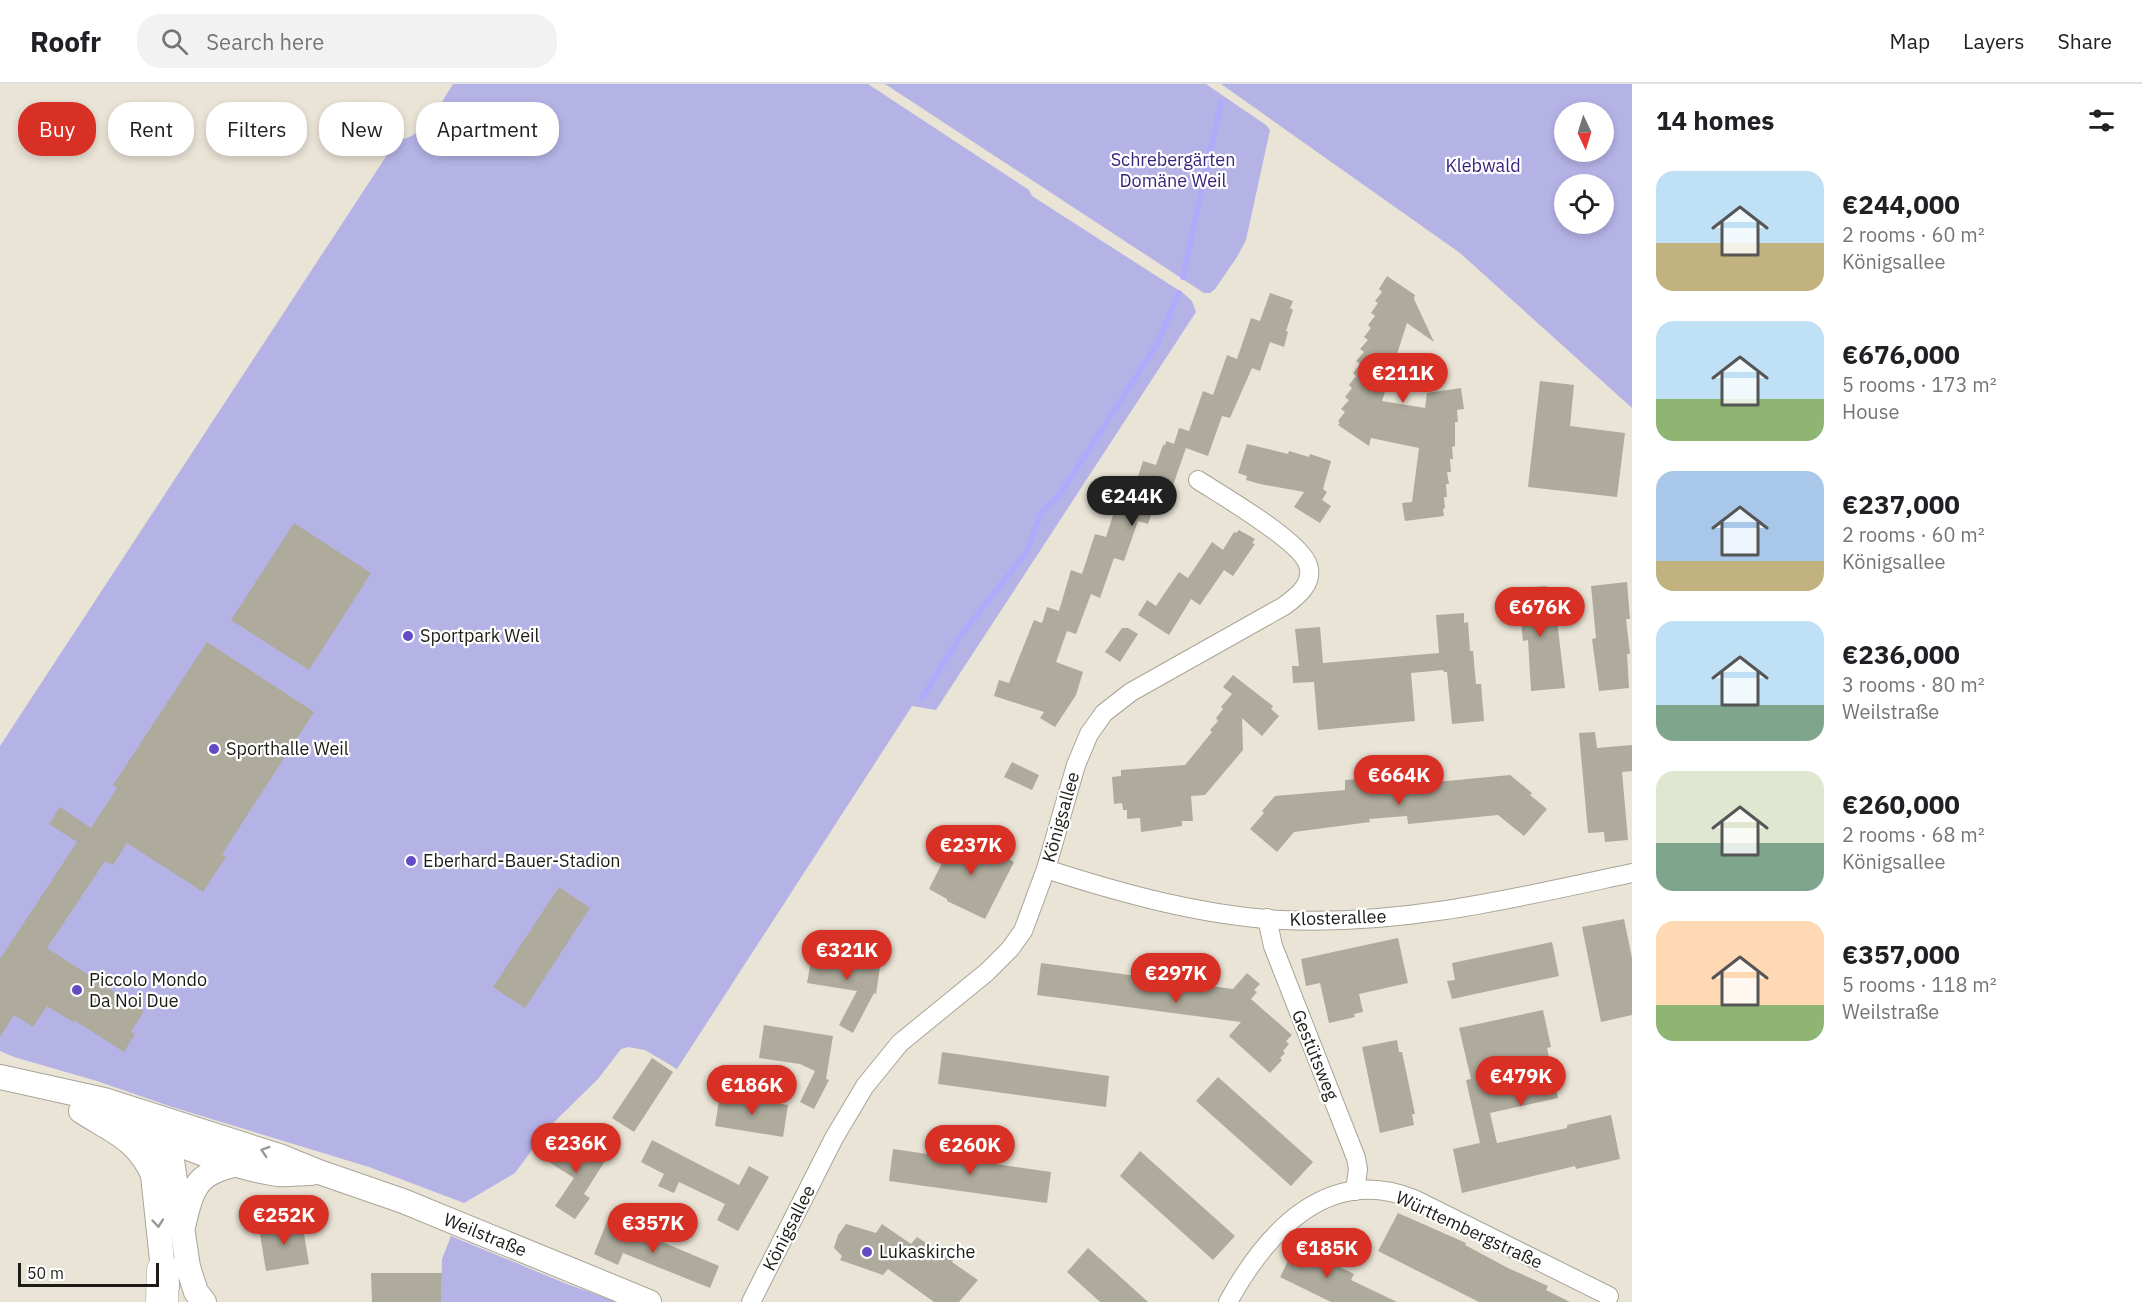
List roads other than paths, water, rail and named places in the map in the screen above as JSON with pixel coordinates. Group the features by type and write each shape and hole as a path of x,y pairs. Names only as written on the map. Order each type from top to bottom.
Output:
{"highway":[{"path":"162,1270 162,1302"}],"street":[{"name":"Königsallee","path":"751,1302 834,1138 859,1094 900,1043 987,972 1010,949 1028,921 1076,765 1089,735 1104,713 1131,692 1284,606 1301,593 1305,586 1308,578 1308,565 1300,552 1265,522 1198,480"},
{"name":"Klosterallee","path":"1046,868 1118,890 1176,904 1267,918 1355,920 1433,912 1506,900 1632,873"},
{"name":"Gestütsweg","path":"1267,918 1273,946 1356,1158 1358,1169 1355,1191"},
{"name":"Weilstraße","path":"5,1078 104,1100 282,1157 403,1201 649,1302"},
{"name":"Weilstraße","path":"5,1078 81,1111 117,1120 238,1164 278,1174 319,1172"},
{"path":"132,1109 153,1123 169,1140 190,1276 196,1292 204,1302"},
{"path":"81,1111 132,1143 146,1159 153,1175 162,1270 175,1302"},
{"path":"153,1175 160,1148 169,1140 198,1134 211,1134"},
{"path":"183,1225 190,1195 202,1178 219,1168 238,1164"},
{"name":"Württembergstraße","path":"1228,1302 1258,1254 1287,1223 1317,1201 1355,1191 1383,1191 1403,1195 1609,1296"}],"waterway":[{"path":"1183,277 1221,102"},
{"path":"922,698 961,635 1026,553 1041,513 1061,493 1157,344 1179,293"}],"place":[{"name":"Sportpark Weil","path":"408,636"},
{"name":"Sporthalle Weil","path":"214,749"},
{"name":"Eberhard-Bauer-Stadion","path":"411,861"},
{"name":"Piccolo Mondo Da Noi Due","path":"77,990"},
{"name":"Lukaskirche","path":"867,1252"}],"park label":[{"name":"Klebwald","path":"1483,166"},
{"name":"Schrebergärten Domäne Weil","path":"1173,170"}]}
